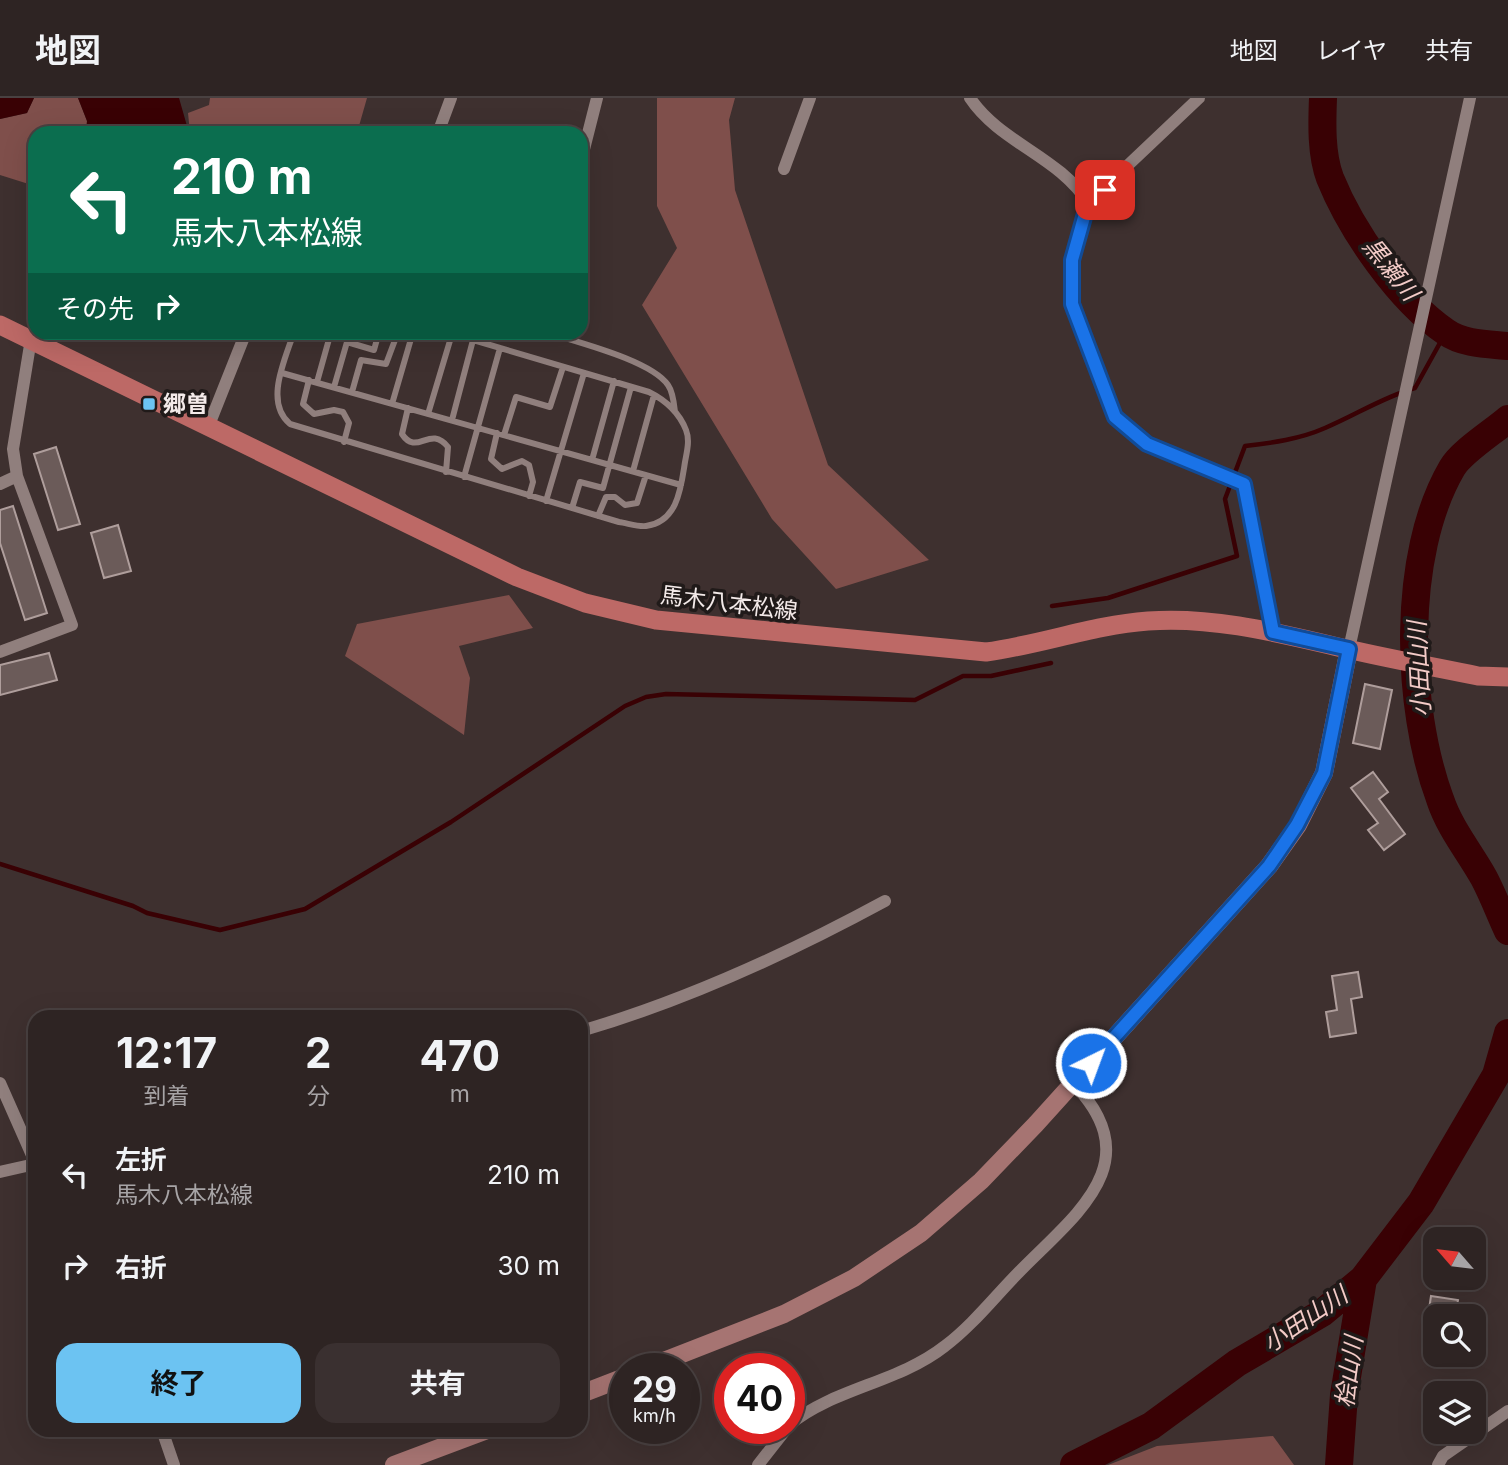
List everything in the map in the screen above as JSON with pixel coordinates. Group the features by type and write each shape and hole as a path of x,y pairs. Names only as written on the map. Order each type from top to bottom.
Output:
{"main road":[{"name":"馬木八本松線","path":"0,325 28,338"},
{"name":"馬木八本松線","path":"33,340 517,577 567,597 627,614 720,628 986,652 1019,648 1106,626 1149,621 1212,622 1273,632 1478,676 1508,677"}],"street":[{"path":"441,126 451,98"},
{"path":"588,133 597,98"},
{"path":"784,169 810,98"},
{"path":"970,98 978,111 1012,140 1075,182 1088,203"},
{"path":"1199,98 1088,203 1072,260 1072,304 1115,417 1147,444 1244,484 1273,632"},
{"path":"684,1353 784,1314 854,1278 910,1241 981,1181 1269,866 1297,825 1324,773 1470,98"},
{"path":"0,652 72,625 17,476 13,449 31,340"},
{"path":"209,425 243,340"},
{"path":"0,484 17,476"},
{"path":"588,1029 670,1000 831,930 885,901"},
{"path":"0,1083 28,1147"},
{"path":"805,1412 811,1407 863,1389 945,1346 1085,1207 1103,1172 1107,1142 1102,1122 1073,1083"},
{"path":"0,1172 28,1165"},
{"path":"588,1391 609,1383"},
{"path":"1438,1465 1443,1456 1508,1412"},
{"path":"164,1437 174,1465"},
{"path":"394,1465 468,1437"},
{"path":"758,1465 775,1444"}],"lane":[{"path":"292,340 276,397 283,418 302,430 598,516 645,526 660,521 670,512 681,485 688,442 687,431 667,402 654,394 614,381 473,340 452,420"},
{"path":"328,340 303,404 314,414 334,410 342,412 349,423 344,442"},
{"path":"334,387 347,342 374,350 377,340"},
{"path":"352,392 361,360 386,365 395,340"},
{"path":"392,404 411,340"},
{"path":"428,414 447,340"},
{"path":"571,340 608,352 659,375 671,387 676,413"},
{"path":"464,477 500,348"},
{"path":"529,496 533,482 529,465 522,461 502,469 491,459 516,397 550,407 563,367"},
{"path":"282,373 681,485"},
{"path":"546,501 584,373"},
{"path":"592,460 614,381"},
{"path":"572,508 580,482 603,488 631,387"},
{"path":"633,471 654,394"},
{"path":"408,408 402,434 407,441 415,444 435,437 442,440 448,447 446,472"},
{"path":"598,516 606,497 615,497 625,505 637,503 646,475"}],"shaded area":[{"path":"0,98 34,98 27,113 0,119"},
{"path":"34,98 78,98 87,121 87,126 28,126 28,184 0,175 0,119 27,113"},
{"path":"78,98 179,98 187,126 87,126"},
{"path":"210,98 367,98 359,126 189,126 188,113 209,105"},
{"path":"657,98 735,98 729,120 735,190 828,465 929,560 836,589 772,519 642,305 677,248 657,206"},
{"path":"509,595 533,628 459,646 470,678 464,735 345,656 357,624"},
{"path":"1273,1436 1294,1465 1108,1465 1157,1446"}],"building":[{"path":"56,447 80,524 58,530 34,454"},
{"path":"13,506 47,613 25,620 0,543 0,510"},
{"path":"118,525 131,571 104,578 91,533"},
{"path":"49,653 57,680 0,695 0,665"},
{"path":"1365,684 1392,690 1380,749 1353,743"},
{"path":"1373,772 1388,792 1379,799 1405,834 1384,850 1368,830 1378,823 1351,788"},
{"path":"1358,972 1362,997 1351,999 1356,1033 1330,1037 1326,1012 1337,1010 1332,976"},
{"path":"1431,1296 1458,1300 1457,1304 1430,1304"}],"waterway":[{"name":"黒瀬川","path":"1323,98 1322,128 1330,178 1350,220 1378,262 1411,302 1446,332 1468,341 1508,346"},
{"path":"1052,606 1108,598 1237,556 1225,499 1245,446 1286,440 1315,432 1415,388 1446,332"},
{"name":"小田山川","path":"1508,419 1456,462 1435,503 1424,543 1414,632 1420,721 1440,799 1454,830 1484,878 1508,931"},
{"path":"0,864 133,906 147,913 220,930 305,909 451,822 625,706 646,697 666,694 915,700 963,676 991,676 1051,663"},
{"name":"小田山川","path":"1074,1465 1151,1426 1237,1363 1322,1313 1363,1279 1421,1203 1496,1075 1508,1033"},
{"name":"桧山川","path":"1339,1465 1344,1395 1363,1279"}],"place":[{"name":"郷曽","path":"149,404"}],"route":[{"path":"1091,1063 1269,866 1297,825 1324,773 1349,649 1273,632 1244,484 1147,444 1115,417 1072,304 1072,260 1088,203 1105,190"}]}
